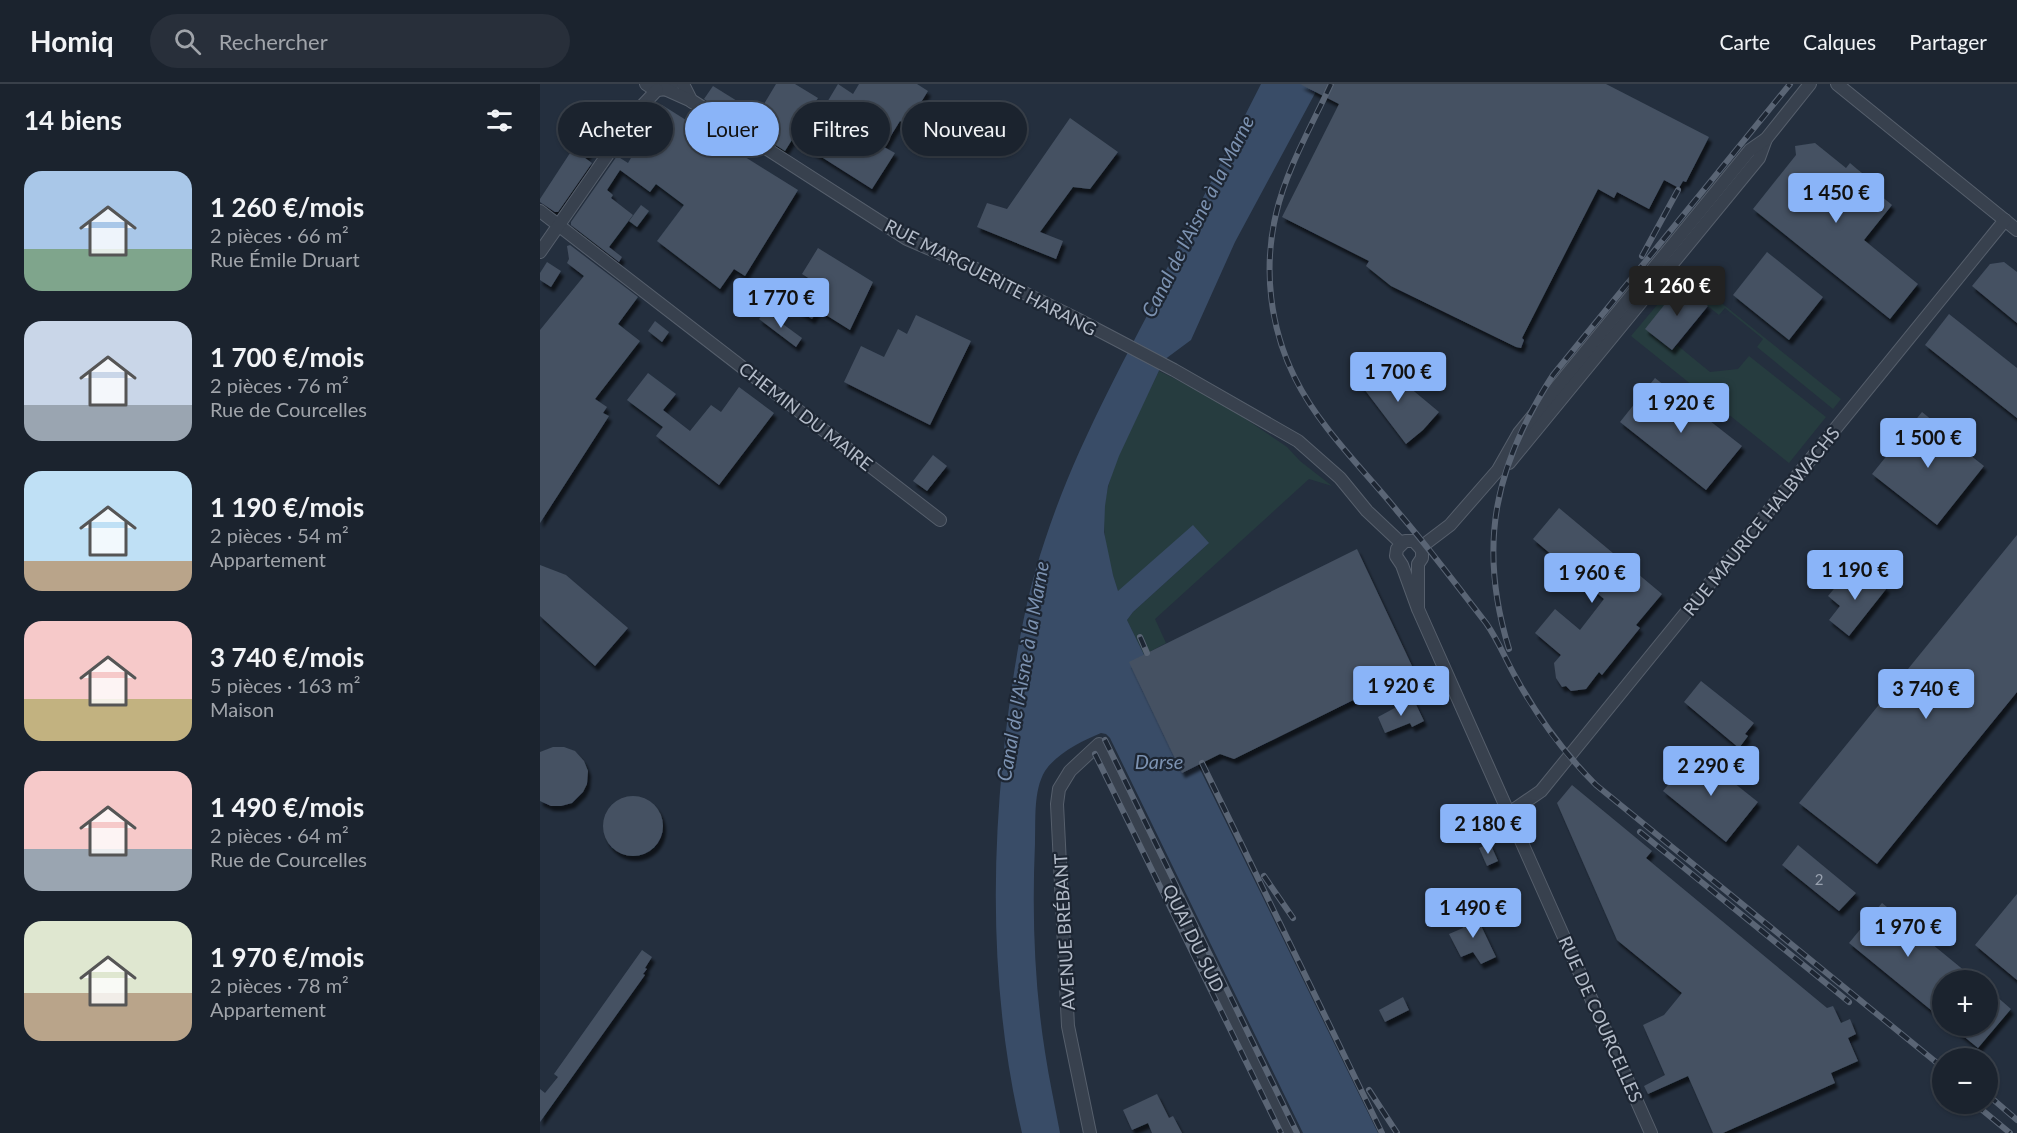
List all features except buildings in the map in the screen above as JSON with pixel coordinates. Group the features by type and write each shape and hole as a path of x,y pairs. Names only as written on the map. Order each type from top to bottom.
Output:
{"street":[{"path":"683,84 692,102"},
{"path":"1401,543 1414,541 1421,547 1450,525 1498,470 1508,464 1759,158 1766,139 1810,84"},
{"path":"1837,84 2017,230"},
{"path":"540,252 639,108 657,86 692,102"},
{"name":"RUE MARGUERITE HARANG","path":"777,156 907,238 974,268 1174,370 1298,441 1340,478 1367,511 1401,543"},
{"name":"CHEMIN DU MAIRE","path":"540,211 940,520"},
{"name":"RUE MAURICE HALBWACHS","path":"1509,813 1541,791 2005,220"},
{"name":"RUE DE COURCELLES","path":"1401,543 1396,552 1397,559 1418,609 1651,1133"},
{"name":"RUE DE COURCELLES","path":"1418,609 1418,564 1422,558 1421,547"},
{"path":"1401,565 1410,567 1418,564"},
{"name":"AVENUE BRÉBANT","path":"1090,1133 1068,1026 1058,804 1059,789 1070,771 1099,744"},
{"name":"QUAI DU SUD","path":"1099,744 1290,1133"}],"green space":[{"path":"1684,273 1841,399 1833,409 1757,347 1763,339 1725,308 1719,315 1681,285 1646,329 1672,350 1677,345 1710,372 1738,369 1749,356 1826,417 1789,463 1631,336"},
{"path":"1159,371 1216,399 1287,447 1300,461 1332,486 1309,479 1155,619 1166,643 1144,655 1127,620 1209,543 1118,591 1104,526 1108,487 1120,453"}],"water":[{"path":"1261,84 1320,84 1235,242 1191,340 1164,360 1119,456 1108,486 1104,532 1118,591 1193,525 1209,543 1127,620 1378,1133 1303,1133 1110,738 1101,733 1063,753 1050,765 1041,779 1037,797 1034,895 1036,974 1041,1026 1060,1133 1022,1133 1004,1033 996,933 996,883 997,832 1006,731 1016,658 1026,611 1045,540 1085,439 1167,277 1164,274"}],"railway":[{"path":"1331,84 1300,148 1280,197 1270,256 1271,298 1280,339 1295,378 1316,414 1421,539 1486,623 1551,734 1596,785 1932,1059"},
{"path":"1509,649 1499,611 1494,575 1497,507 1505,474 1517,441 1533,408 1553,375 1790,84"},
{"path":"1642,256 1678,190"},
{"path":"1140,637 1147,653"},
{"path":"1105,740 1297,1133"},
{"path":"1095,754 1281,1133"},
{"path":"1202,763 1382,1133"},
{"path":"1640,832 1849,1002"},
{"path":"1264,876 1293,918"},
{"path":"1369,1090 1397,1133"},
{"path":"1998,1104 2017,1120"},
{"path":"1987,1114 2010,1133"}],"water label":[{"name":"Canal de l'Aisne à la Marne","path":"1197,216"},
{"name":"Canal de l'Aisne à la Marne","path":"1022,671"},
{"name":"Darse","path":"1159,761"}]}
